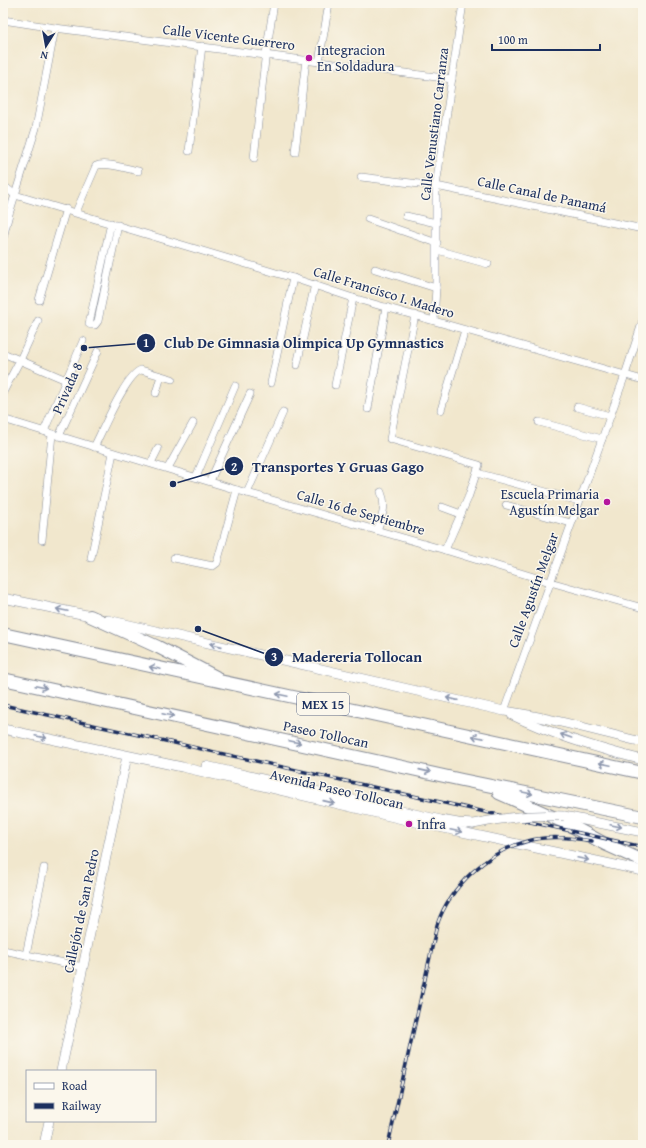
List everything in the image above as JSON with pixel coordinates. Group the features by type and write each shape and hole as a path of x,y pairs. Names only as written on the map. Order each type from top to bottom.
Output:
{"highway":[{"path":"90,616 158,647 234,685"},
{"name":"Paseo Tollocan","path":"3,634 643,773"},
{"name":"Paseo Tollocan","path":"3,679 462,780 643,817"},
{"path":"462,780 508,797 564,822 605,844 643,861"}],"main road":[{"path":"3,598 90,616 643,742"},
{"path":"504,711 526,722 587,744 643,760"},
{"name":"Avenida Paseo Tollocan","path":"3,729 142,758 406,820 643,871"},
{"name":"Callejón de San Pedro","path":"61,1070 127,756"},
{"name":"Avenida Paseo Tollocan","path":"142,758 148,757 166,759 200,765 458,823 473,824 514,816 542,814 564,816 643,832"},
{"path":"44,1145 49,1122"}],"street":[{"path":"254,158 266,55 274,3"},
{"path":"319,62 329,3"},
{"name":"Calle Venustiano Carranza","path":"434,320 437,250 436,186 464,3"},
{"name":"Calle Vicente Guerrero","path":"3,20 452,79"},
{"path":"3,238 6,213 15,195 36,128 55,28"},
{"path":"189,151 202,46"},
{"path":"295,152 306,60"},
{"path":"76,212 96,166 106,164 138,171"},
{"name":"Calle Canal de Panamá","path":"361,177 436,186 643,228"},
{"name":"Calle Francisco I. Madero","path":"3,185 15,195 315,284 353,298 643,380"},
{"path":"39,300 66,209"},
{"path":"406,216 436,223"},
{"path":"368,219 437,243"},
{"path":"89,324 115,224"},
{"path":"437,250 488,264"},
{"path":"375,269 436,288"},
{"path":"271,383 293,278"},
{"path":"297,365 315,284"},
{"path":"336,386 353,298"},
{"path":"368,410 386,307"},
{"path":"415,315 390,439 479,464 461,514 445,550"},
{"path":"3,392 20,360 38,320"},
{"name":"Calle Agustín Melgar","path":"504,711 625,375 643,320"},
{"path":"441,410 465,330"},
{"path":"44,432 83,341"},
{"name":"Privada 8","path":"42,540 56,435 98,351"},
{"path":"3,353 66,380"},
{"path":"94,447 133,374 141,370 172,379"},
{"path":"156,393 161,376"},
{"path":"196,477 234,386"},
{"path":"210,481 250,394"},
{"path":"577,407 610,416"},
{"path":"247,492 283,412"},
{"name":"Calle 16 de Septiembre","path":"3,419 237,490 643,608"},
{"path":"168,468 193,422"},
{"path":"540,422 602,439"},
{"path":"150,463 158,449"},
{"path":"91,558 113,453"},
{"path":"477,473 579,501"},
{"path":"174,558 213,566 217,563 237,490"},
{"path":"377,530 384,508 382,492"},
{"path":"506,505 571,523"},
{"path":"442,507 461,514"},
{"path":"26,955 44,868"},
{"path":"3,950 83,967"}],"railway":[{"path":"3,705 643,847"},
{"path":"388,1145 437,925 451,897 472,872 499,853 513,846 544,838 568,838 592,841"}],"place":[{"name":"Integracion En Soldadura","path":"309,58"},
{"name":"Club De Gimnasia Olimpica Up Gymnastics","path":"84,348"},
{"name":"Transportes Y Gruas Gago","path":"173,484"},
{"name":"Escuela Primaria Agustín Melgar","path":"607,502"},
{"name":"Madereria Tollocan","path":"198,629"},
{"name":"Infra","path":"409,824"}]}
